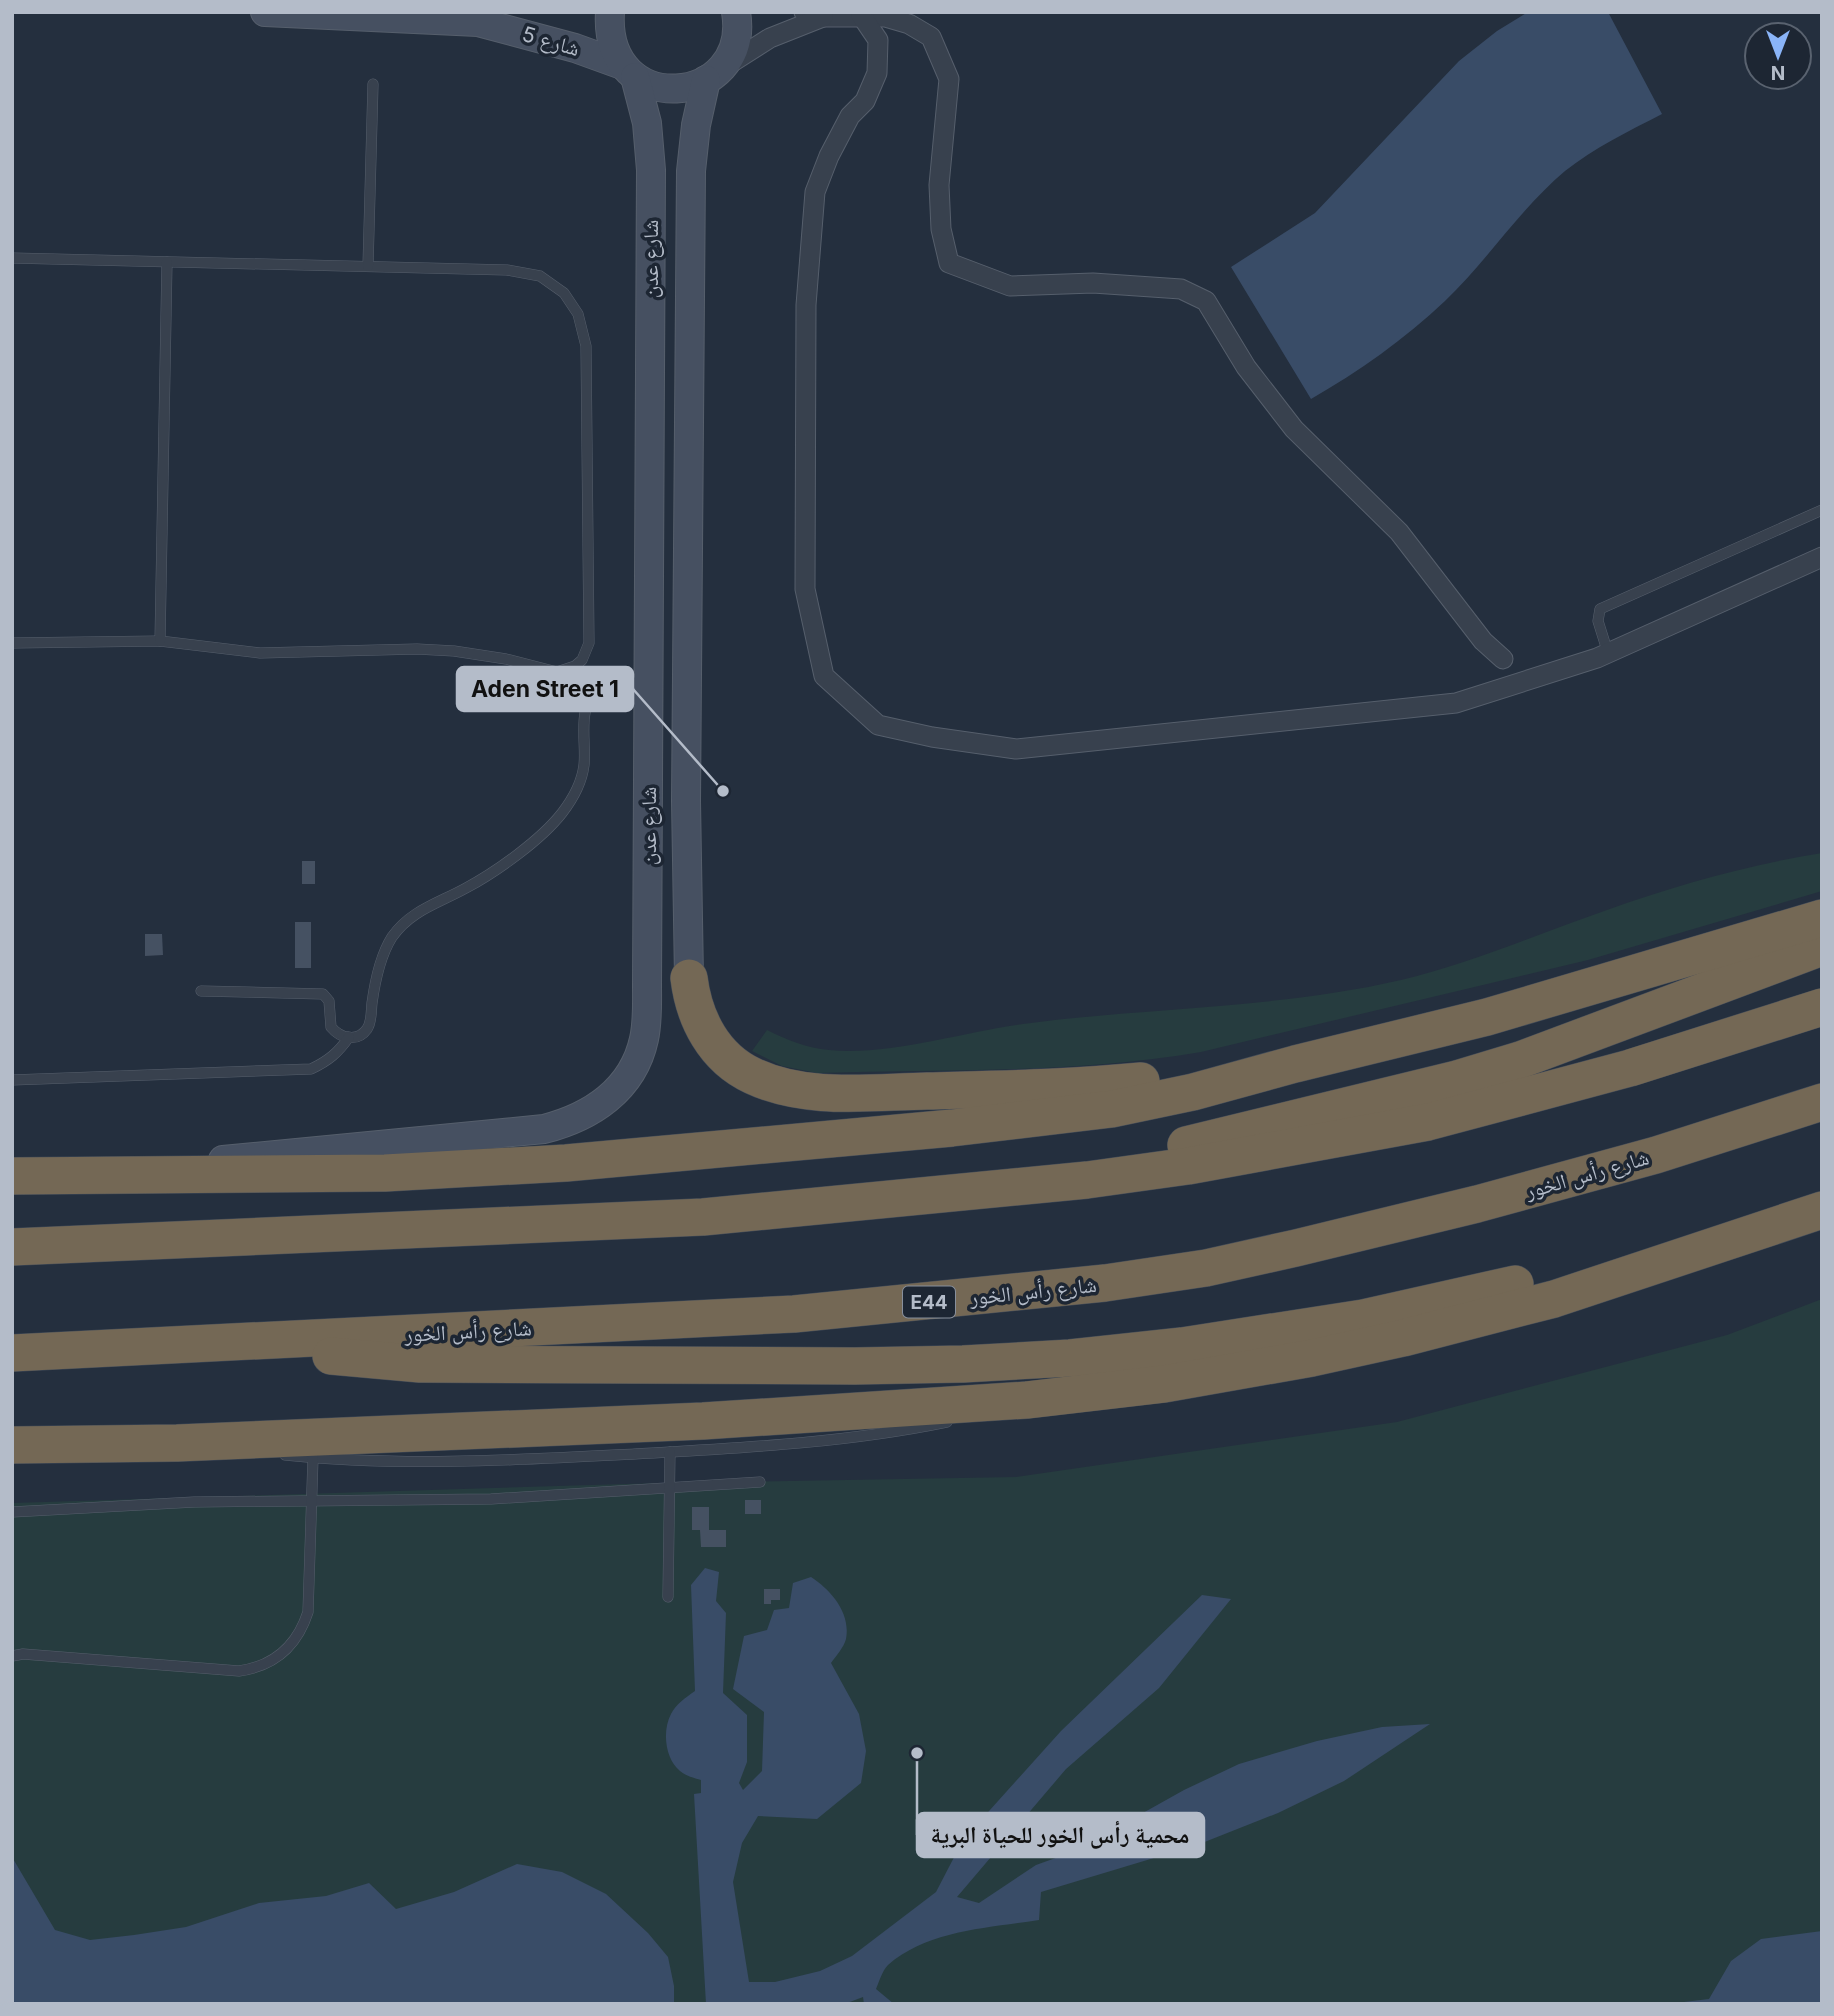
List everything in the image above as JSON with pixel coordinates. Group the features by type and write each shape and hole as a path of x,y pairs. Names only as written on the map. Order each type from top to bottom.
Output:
{"highway":[{"path":"12,1176 385,1172 552,1164 925,1130 1112,1109 1193,1092 1487,1017 1822,918"},
{"path":"1087,1180 1178,1147 1444,1082 1520,1060 1822,947"},
{"path":"689,978 696,1015 722,1054 751,1075 796,1090 876,1092 1066,1087 1295,1064"},
{"path":"12,1247 703,1217 1087,1180 1188,1166 1428,1122 1630,1068 1822,1007"},
{"name":"شارع رأس الخور","path":"12,1353 794,1314 978,1297 1130,1279 1206,1268 1477,1204 1656,1155 1822,1102"},
{"path":"12,1445 177,1443 703,1421 1027,1400 1164,1384 1312,1358 1403,1338 1554,1299 1822,1210"},
{"path":"274,1341 335,1357 420,1364 855,1366 1070,1358 1182,1346 1363,1318 1619,1260 1712,1245"}],"street":[{"name":"شارع 5","path":"265,12 478,22 575,48 629,71 658,88 682,89 713,75"},
{"name":"شارع 5","path":"478,22 534,12"},
{"name":"شارع عدن","path":"152,1175 193,1164 231,1158 544,1129 570,1122 588,1113 617,1090 637,1059 644,1040 647,1017 651,170 647,123 629,71 613,49 608,30 610,12"},
{"name":"شارع عدن","path":"689,978 686,801 691,170 696,125 713,75 733,49 738,26 736,12"},
{"path":"804,12 824,17 897,16 931,37 949,79 939,185 941,229 949,263 1010,286 1093,283 1181,289 1206,300 1246,367 1294,429 1399,532 1483,641 1503,659"},
{"path":"861,15 878,40 877,73 865,101 850,116 829,156 815,192 806,304 805,589 824,676 878,725 932,737 1016,749 1456,703 1608,653 1822,557"},
{"path":"713,75 770,38 824,17"}],"lane":[{"path":"368,266 373,84"},
{"path":"12,258 507,270 540,276 564,293 578,314 586,346 589,620 589,643 586,652 575,666 558,672 506,659 454,651 417,649 260,653 215,650 160,641 12,643"},
{"path":"160,641 167,262"},
{"path":"1608,653 1598,621 1600,608 1822,510"},
{"path":"201,992 323,995 330,1004 331,1027 340,1035 349,1037 361,1034 367,1029 383,955 402,925 430,904 486,877 550,826 572,799 584,766 584,719 589,700 605,687 649,682"},
{"path":"12,1080 312,1069 333,1057 349,1037"},
{"path":"973,1415 1027,1400"},
{"path":"275,1454 412,1461 554,1458 840,1440 959,1419"},
{"path":"177,1443 249,1452"},
{"path":"668,1597 670,1452"},
{"path":"12,1656 23,1654 239,1671 273,1661 283,1654 299,1635 308,1612 313,1458"},
{"path":"12,1512 170,1503 491,1499 760,1482"}],"green space":[{"path":"1822,853 1822,891 1588,960 1201,1052 1057,1067 817,1073 782,1066 752,1051 767,1030 797,1043 821,1049 876,1050 1070,1018 1260,1002 1354,990 1453,965 1686,884 1767,863"},
{"path":"1822,1299 1822,2004 12,2004 12,1503 624,1484 1016,1477 1397,1422 1727,1335"}],"water":[{"path":"1528,12 1608,12 1662,114 1600,147 1565,171 1533,202 1430,315 1381,354 1311,399 1231,267 1315,213 1459,61 1497,31"},
{"path":"705,1568 719,1572 716,1601 726,1613 723,1693 747,1715 747,1762 739,1783 743,1790 762,1771 764,1712 733,1689 744,1636 767,1630 774,1610 789,1608 793,1583 811,1577 832,1595 845,1620 846,1639 831,1663 859,1714 866,1751 861,1783 817,1819 758,1816 742,1843 733,1882 749,1982 775,1982 820,1971 852,1956 936,1892 963,1840 1061,1731 1202,1595 1231,1599 1159,1688 1066,1769 957,1897 979,1903 1036,1865 1075,1851 1184,1790 1239,1764 1317,1741 1382,1727 1430,1724 1344,1781 1278,1813 1197,1845 1041,1892 1039,1920 960,1932 921,1944 904,1953 882,1973 876,1989 894,2004 864,2004 863,1997 847,2003 706,2004 694,1794 701,1793 701,1780 685,1774 675,1766 666,1744 666,1728 673,1710 695,1691 691,1585"},
{"path":"12,1857 55,1930 90,1940 186,1927 259,1903 326,1896 369,1883 396,1909 454,1892 517,1864 562,1872 606,1894 648,1933 668,1957 674,1986 674,2004 12,2004"},
{"path":"1822,1931 1822,2004 1667,2004 1709,1999 1731,1961 1761,1939"}],"building":[{"path":"302,861 315,861 315,884 302,884"},
{"path":"295,922 311,922 311,968 295,968"},
{"path":"145,934 162,934 163,955 145,956"},
{"path":"745,1500 761,1500 761,1514 745,1514"},
{"path":"692,1507 709,1507 709,1530 726,1530 726,1547 701,1547 700,1530 692,1530"},
{"path":"764,1589 780,1589 780,1600 771,1600 771,1604 764,1604"}],"place":[{"name":"Aden Street 1","path":"723,791"},
{"name":"محمية رأس الخور للحياة البرية","path":"917,1753"}]}
